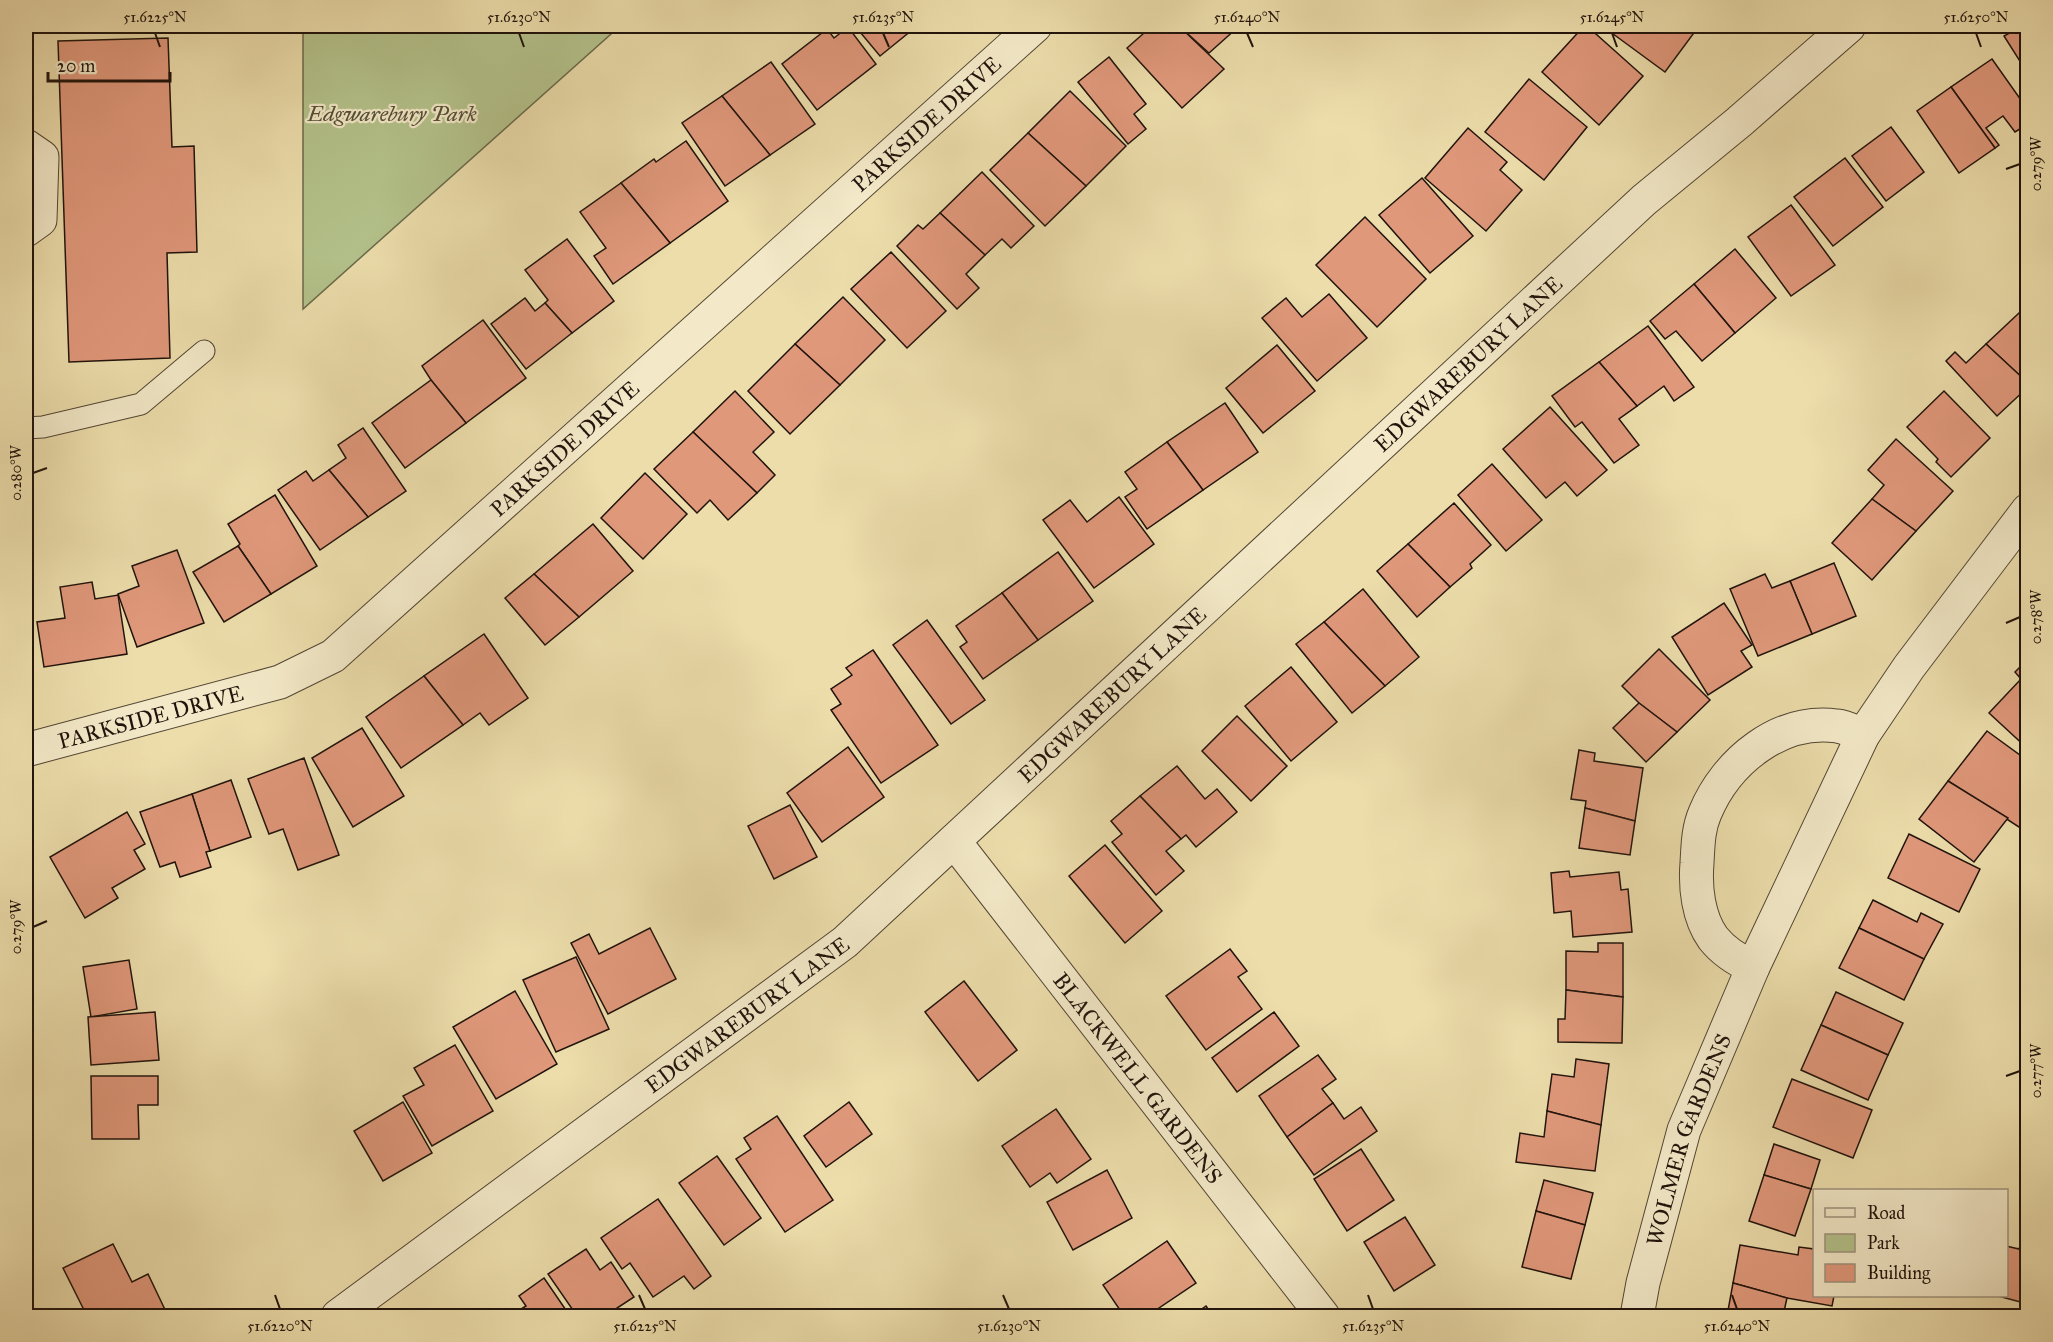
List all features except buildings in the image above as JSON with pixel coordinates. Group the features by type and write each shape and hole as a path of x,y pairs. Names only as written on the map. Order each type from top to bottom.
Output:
{"street":[{"name":"PARKSIDE DRIVE","path":"26,750 279,682 333,656 1035,26"},
{"name":"EDGWAREBURY LANE","path":"338,1317 845,942 1644,200 1739,122 1841,27"},
{"path":"26,146 42,157 40,220 26,230"},
{"name":"WOLMER GARDENS","path":"1637,1317 1643,1283 1684,1130 1753,967 1863,735 1909,667 2028,510"},
{"path":"1753,967 1732,957 1713,937 1702,915 1696,882 1699,836 1704,814 1717,791 1739,763 1772,736 1815,725 1839,726 1863,735"},
{"name":"BLACKWELL GARDENS","path":"954,841 1323,1317"}],"lane":[{"path":"26,428 42,428 141,404 204,351"}],"green space":[{"name":"Edgwarebury Park","path":"27,26 620,26 303,309 303,31 27,29"}]}
